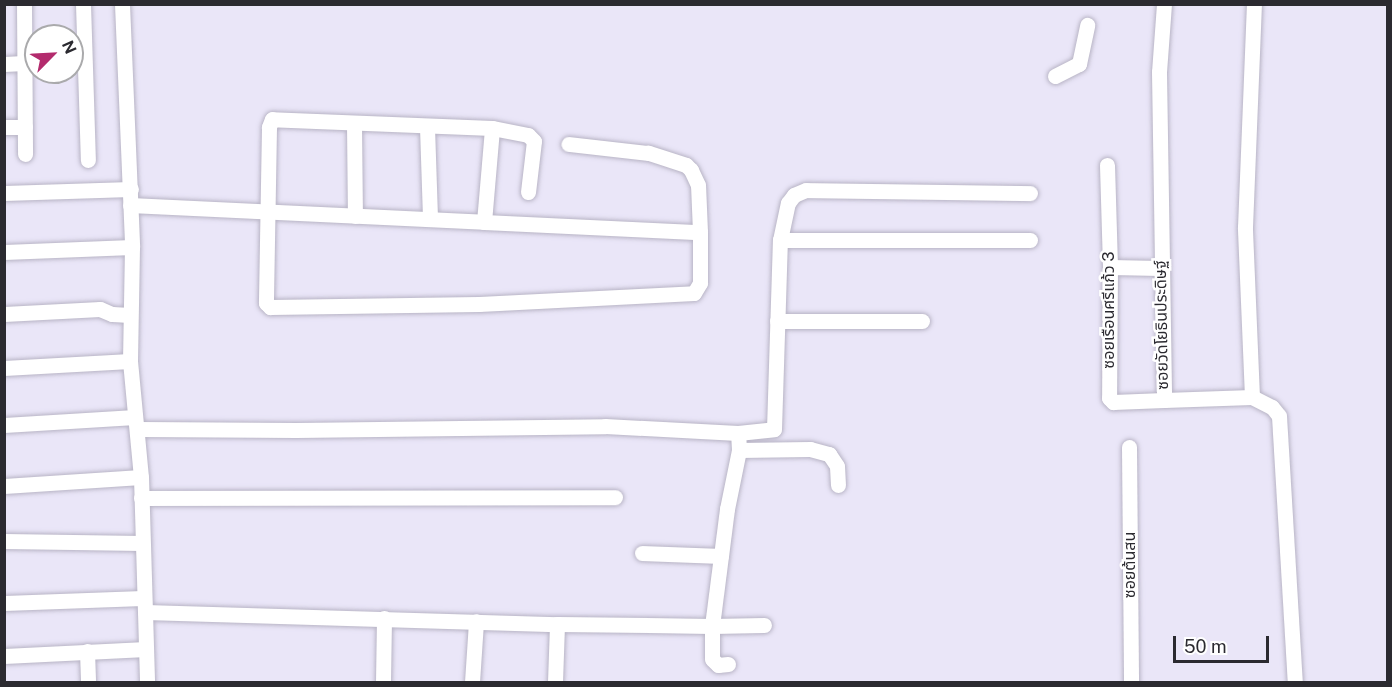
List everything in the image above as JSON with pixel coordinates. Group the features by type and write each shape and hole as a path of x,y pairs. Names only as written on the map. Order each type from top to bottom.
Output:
{"street":[{"path":"24,4 24,24"},
{"path":"83,4 88,160"},
{"path":"122,4 131,189 130,362 141,477 147,682"},
{"name":"ซอยวัดโยธินประดิษฐ์","path":"1164,4 1159,72 1160,268 1164,400 1252,397"},
{"path":"1254,4 1245,227 1252,397 1272,407 1280,421 1295,682"},
{"path":"1055,76 1079,64 1083,58 1087,25"},
{"path":"4,64 24,63"},
{"path":"24,84 25,154"},
{"path":"528,192 533,139 528,135 492,128 271,120 265,296 270,307 479,304 690,295 699,288 698,185 686,165 648,153 569,144"},
{"path":"354,124 355,216"},
{"path":"4,127 25,127"},
{"path":"427,127 430,219"},
{"path":"484,222 492,128"},
{"name":"ซอยเรือนศรีแก้ว 3","path":"1107,165 1110,267 1109,400 1164,400"},
{"path":"4,193 131,189"},
{"path":"4,425 136,423 296,430 605,426 738,433 774,429 780,240 788,203 794,195 806,190 1030,193"},
{"path":"130,205 700,232"},
{"path":"780,240 1030,240"},
{"path":"4,252 132,247"},
{"path":"1110,267 1160,268"},
{"path":"4,314 100,309 112,314 130,315"},
{"path":"777,321 922,321"},
{"path":"4,368 130,362"},
{"path":"728,664 718,664 712,659 712,626 739,450 738,433"},
{"name":"ซอยต้นสน","path":"1129,447 1131,682"},
{"path":"739,450 810,449 829,454 837,466 838,485"},
{"path":"4,486 141,477"},
{"path":"141,498 615,497"},
{"path":"4,541 142,543"},
{"path":"642,553 721,556"},
{"path":"4,603 144,605 384,618 557,624 764,625"},
{"path":"383,682 384,618"},
{"path":"472,682 476,621"},
{"path":"555,682 557,624"},
{"path":"4,656 146,649"},
{"path":"87,651 88,682"}]}
